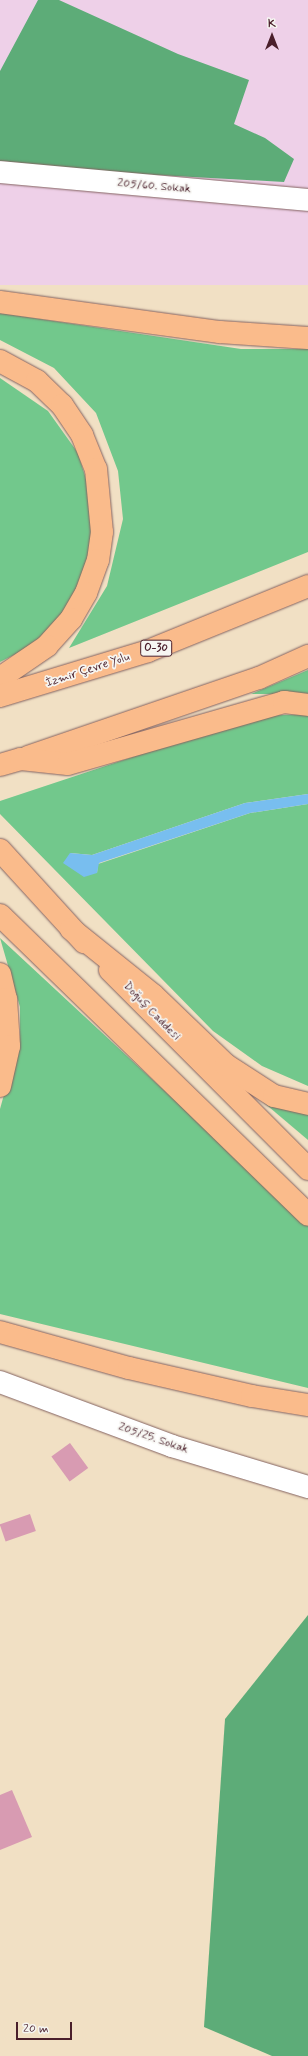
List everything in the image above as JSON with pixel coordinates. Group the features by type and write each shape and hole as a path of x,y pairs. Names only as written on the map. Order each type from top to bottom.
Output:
{"main road":[{"path":"0,302 224,332 308,338"},
{"path":"0,360 37,381 62,405 82,435 96,469 102,532 98,560 86,593 71,619 47,646 0,678"},
{"name":"İzmir Çevre Yolu","path":"0,696 148,651 308,586"},
{"path":"0,765 259,678 308,656"},
{"path":"21,759 68,764 284,702 308,705"},
{"name":"Doğuş Caddesi","path":"0,850 71,930 308,1169"},
{"path":"0,915 308,1215"},
{"path":"71,930 153,995 226,1065 274,1096 308,1104"},
{"path":"0,974 6,999 9,1046 0,1086"},
{"path":"0,1332 129,1368 252,1396 308,1405"}],"street":[{"name":"205/60. Sokak","path":"0,172 308,200"},
{"name":"205/25. Sokak","path":"0,1382 172,1446 308,1487"}],"shaded area":[{"path":"0,0 308,0 308,285 0,285"}],"green space":[{"path":"38,0 59,0 178,54 249,80 234,124 265,138 294,159 284,182 102,172 0,161 0,71"},
{"path":"0,313 241,349 308,349 308,552 69,648 107,586 123,519 118,471 96,413 54,368 0,340"},
{"path":"0,378 48,411 78,453 93,502 91,553 74,601 42,641 0,662"},
{"path":"308,670 308,694 251,694"},
{"path":"308,714 308,794 245,803 92,855 70,853 97,873 98,864 250,813 308,804 308,1086 262,1066 213,1031 0,814 0,801 256,716"},
{"path":"0,938 308,1224 308,1388 0,1314 0,1109 20,1037 20,1007"},
{"path":"256,1096 308,1109 308,1140"},
{"path":"308,1615 308,2056 272,2056 204,2027 225,1719"}],"water":[{"path":"308,794 308,804 250,813 99,863 97,873 84,877 63,863 70,853 92,855 245,803"}],"building":[{"path":"70,1443 88,1468 70,1482 51,1457"},
{"path":"30,1514 36,1531 6,1541 0,1524"},
{"path":"12,1790 32,1837 0,1850 0,1795"}]}
